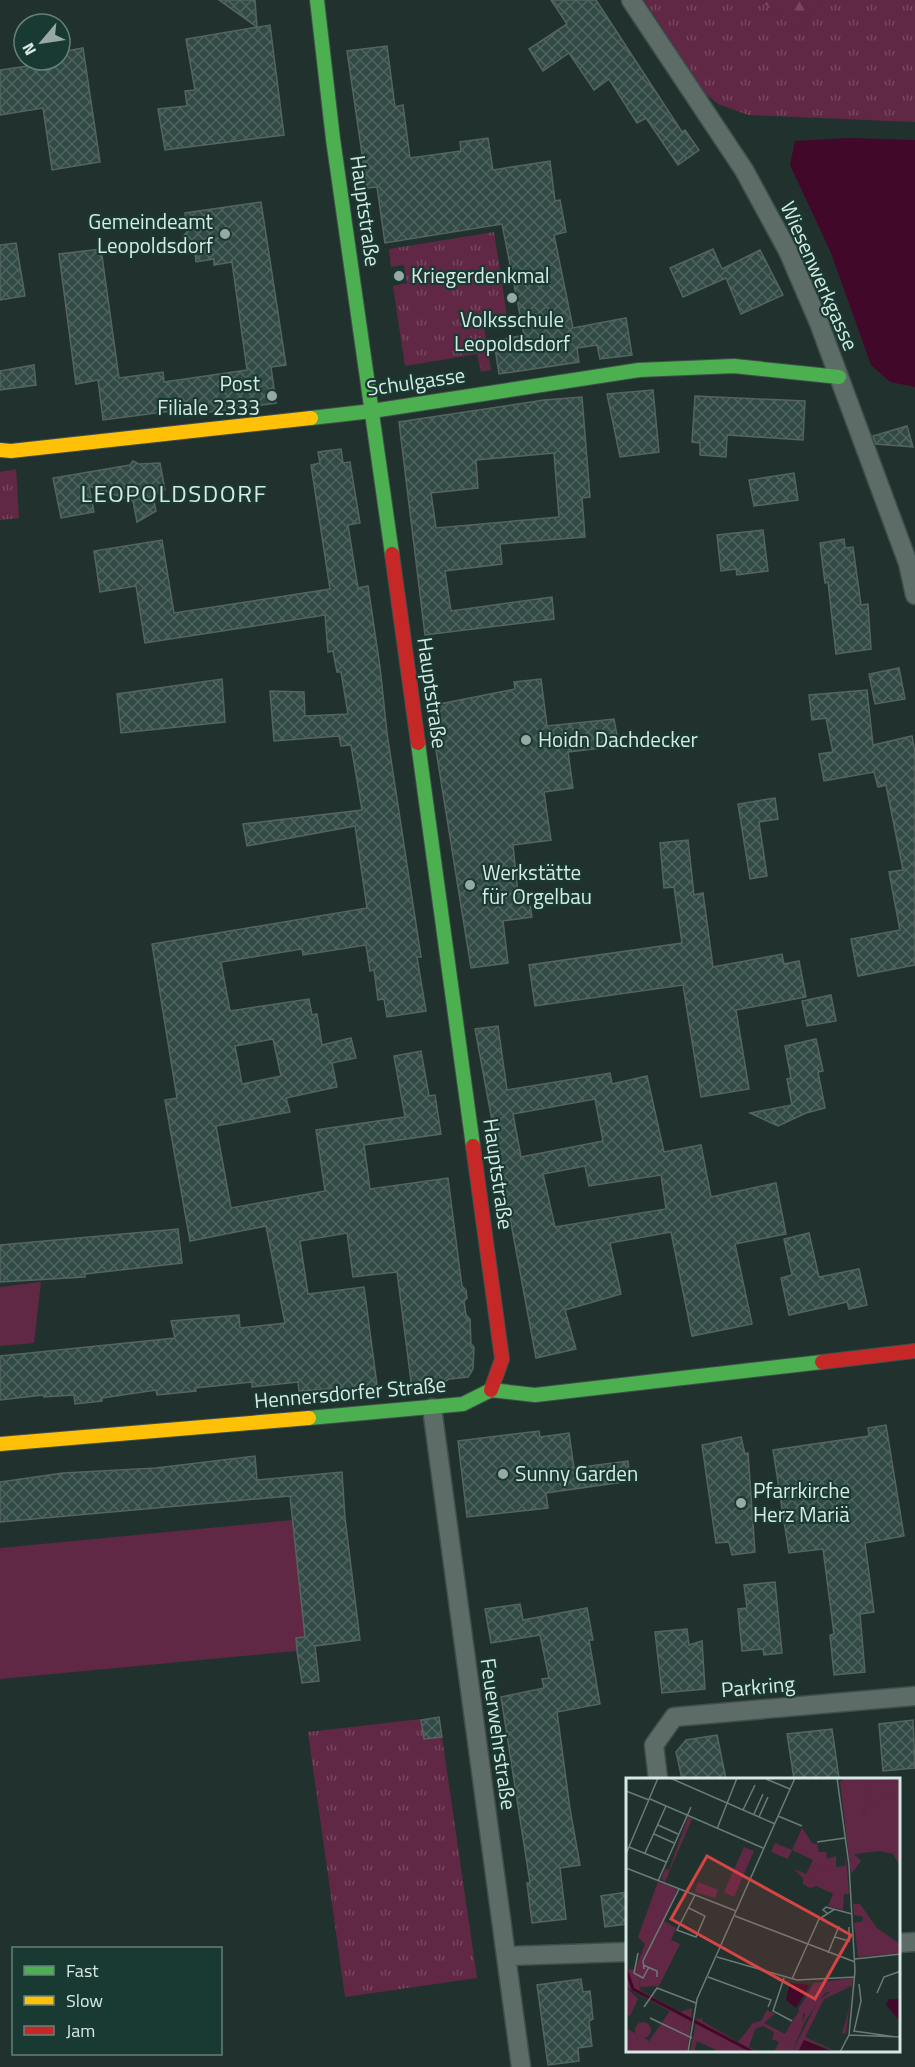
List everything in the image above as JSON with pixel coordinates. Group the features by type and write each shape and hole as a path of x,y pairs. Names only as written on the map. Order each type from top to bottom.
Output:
{"street":[{"name":"Hauptstraße","path":"318,0 333,139 502,1359 491,1390"},
{"name":"Wiesenwerkgasse","path":"631,0 744,170 788,251 839,376 908,563 915,595"},
{"name":"Schulgasse","path":"0,450 11,451 372,411 639,370 734,366 839,376"},
{"path":"491,1390 536,1395 915,1351"},
{"name":"Hennersdorfer Straße","path":"0,1444 432,1408 463,1404 491,1390"},
{"name":"Feuerwehrstraße","path":"432,1408 521,2067"},
{"name":"Parkring","path":"658,1778 654,1745 674,1717 915,1696"},
{"path":"900,1943 915,1942"},
{"path":"506,1956 626,1952"}],"green space":[{"path":"644,0 759,0 801,31 821,2 818,0 915,0 915,122 748,115 718,104 705,93"},
{"path":"759,0 818,0 821,2 801,31"},
{"path":"494,232 508,322 484,326 491,370 481,372 477,354 405,366 393,286 407,283 404,265 391,267 389,249"},
{"path":"16,469 19,518 0,520 0,472"},
{"path":"41,1282 34,1343 0,1346 0,1287"},
{"path":"293,1520 305,1637 296,1638 297,1651 0,1679 0,1548"},
{"path":"421,1719 424,1739 442,1737 477,1978 345,1997 308,1732"}],"shaded area":[{"path":"848,138 915,140 915,387 890,382 871,365 831,253 790,165 795,141"}],"building":[{"path":"219,0 255,0 257,27"},
{"path":"551,0 596,0 682,132 685,130 699,150 678,165 646,118 637,123 609,79 594,90 569,53 543,71 529,49 567,24"},
{"path":"270,25 284,135 165,150 158,109 187,106 185,91 195,90 186,39"},
{"path":"387,46 395,107 403,105 410,158 461,151 460,142 488,138 493,170 550,161 555,201 560,200 566,232 554,235 573,328 626,318 632,355 600,359 597,345 577,348 579,362 499,374 494,341 524,335 502,224 385,243 377,187 367,188 347,51"},
{"path":"83,48 100,162 52,170 43,108 0,115 0,70 12,68 12,72 72,72 72,50"},
{"path":"261,202 286,365 271,367 276,403 196,414 195,408 103,420 98,380 76,384 59,254 101,249 119,378 163,372 164,382 247,370 232,262 214,265 214,259 196,262 195,252 188,253 183,246 183,236 187,232 185,213"},
{"path":"16,243 25,296 0,300 0,245"},
{"path":"713,249 722,269 760,250 783,295 741,314 726,278 683,297 670,268"},
{"path":"34,365 36,385 0,390 0,371"},
{"path":"653,390 659,452 620,457 607,394"},
{"path":"695,396 805,401 803,440 727,435 726,457 700,455 700,443 692,442"},
{"path":"582,397 590,497 582,498 585,537 500,544 502,564 445,571 451,611 552,597 554,619 425,635 399,422 544,400","holes":["554,453 559,517 436,528 431,493 478,488 476,460"]},
{"path":"907,426 913,447 876,444 873,436"},
{"path":"341,449 343,463 350,462 360,523 348,525 358,588 368,586 387,733 421,957 417,957 426,1011 387,1017 384,999 378,1000 374,970 370,971 366,945 303,955 302,949 221,962 230,1011 309,999 312,1015 317,1014 322,1045 351,1038 356,1058 332,1063 337,1087 286,1098 290,1112 216,1126 231,1208 325,1191 316,1130 405,1117 394,1056 421,1051 429,1096 435,1095 441,1134 364,1145 370,1189 448,1178 462,1286 466,1290 467,1298 464,1301 466,1315 470,1319 471,1344 474,1347 473,1369 468,1377 449,1379 445,1382 437,1383 429,1377 412,1389 397,1272 353,1277 347,1233 300,1241 308,1294 364,1287 377,1385 348,1391 344,1388 299,1391 298,1382 252,1387 252,1382 157,1395 156,1390 75,1404 74,1395 44,1397 43,1395 0,1400 0,1356 175,1338 171,1321 239,1315 240,1328 285,1323 266,1226 190,1241 165,1100 177,1098 152,944 367,908 355,826 247,846 243,824 362,810 351,745 341,746 339,736 274,741 270,691 304,692 305,716 348,714 341,672 337,672 333,651 328,652 325,615 145,643 136,586 100,592 94,551 162,540 174,613 330,589 311,465 320,463 318,452","holes":["273,1039 281,1076 242,1084 235,1046"]},
{"path":"133,461 139,464 160,463 165,490 153,496 156,511 137,522 133,501 89,486 94,512 61,518 53,478 130,465"},
{"path":"794,473 798,500 754,506 749,480"},
{"path":"763,530 768,571 737,575 736,569 721,571 717,535"},
{"path":"844,539 845,548 853,547 861,605 868,604 871,649 836,654 828,582 825,583 820,543"},
{"path":"899,668 905,699 875,704 869,674"},
{"path":"222,679 225,722 121,733 117,694"},
{"path":"541,679 547,726 614,719 619,746 568,752 573,788 544,792 551,840 513,845 518,894 528,892 532,917 503,921 508,963 471,968 432,725 435,705 515,689 514,682"},
{"path":"867,690 873,745 912,736 915,752 915,965 858,976 851,939 900,930 889,872 903,870 886,785 878,787 874,772 824,781 819,754 833,752 826,718 812,720 809,695"},
{"path":"775,798 778,819 759,822 767,876 750,879 738,804"},
{"path":"688,840 694,895 703,893 713,967 782,954 784,964 799,961 806,997 736,1010 749,1089 701,1097 683,985 535,1006 529,965 682,943 674,887 664,888 660,843"},
{"path":"831,995 836,1021 807,1026 802,1001"},
{"path":"498,1026 507,1090 610,1073 612,1084 647,1076 664,1152 701,1145 711,1197 776,1183 786,1234 735,1244 752,1324 692,1336 671,1232 610,1243 621,1294 565,1310 576,1349 536,1358 475,1029","holes":["595,1099 603,1141 521,1157 513,1114","585,1166 589,1186 661,1175 666,1209 555,1227 543,1174"]},
{"path":"816,1039 823,1071 818,1072 825,1108 806,1113 778,1126 750,1113 792,1105 787,1079 791,1078 785,1046"},
{"path":"178,1229 182,1263 85,1274 85,1277 0,1282 0,1245"},
{"path":"809,1233 819,1277 859,1269 867,1305 849,1309 847,1302 789,1315 781,1278 792,1275 784,1239"},
{"path":"886,1425 904,1536 865,1543 874,1612 860,1614 865,1672 834,1675 830,1635 834,1634 823,1549 789,1553 773,1450 869,1436 868,1428"},
{"name":"Sunny Garden","path":"539,1431 540,1437 569,1433 574,1468 628,1461 630,1481 546,1493 548,1508 467,1517 458,1441"},
{"name":"Pfarrkirche Herz Mariä","path":"741,1437 745,1454 748,1453 755,1552 732,1555 729,1542 716,1543 702,1445"},
{"path":"255,1456 257,1480 342,1472 345,1518 360,1640 315,1646 319,1681 302,1683 296,1638 305,1637 290,1496 0,1522 0,1482 63,1473 156,1468"},
{"path":"775,1582 782,1653 764,1655 763,1649 742,1651 738,1609 747,1608 744,1585"},
{"path":"520,1604 523,1620 587,1608 593,1640 589,1640 600,1704 557,1712 580,1865 560,1868 566,1919 532,1923 527,1883 530,1883 501,1697 544,1688 542,1679 549,1678 540,1635 491,1643 485,1609"},
{"path":"687,1629 689,1645 702,1641 705,1689 662,1693 655,1632"},
{"path":"439,1717 442,1737 424,1739 421,1720"},
{"path":"913,1720 915,1768 883,1771 879,1724"},
{"path":"832,1729 839,1778 794,1778 787,1734"},
{"path":"717,1735 726,1778 682,1778 676,1752 686,1740"},
{"path":"626,1892 626,1924 605,1927 601,1896"},
{"path":"581,1979 583,1992 590,1991 593,2019 589,2021 592,2046 578,2048 579,2061 548,2065 537,1985"}],"traffic: fast":[{"path":"317,0 333,139 392,554"},
{"path":"311,418 372,411 639,370 734,366 839,377"},
{"path":"418,743 473,1146"},
{"path":"309,1418 463,1404 491,1390 535,1395 822,1362"}],"traffic: slow":[{"path":"0,450 11,451 311,418"},
{"path":"0,1444 309,1418"}],"traffic: jam":[{"path":"392,554 418,743"},
{"path":"473,1146 502,1359 491,1390"},
{"path":"822,1362 915,1351"}],"place":[{"name":"Gemeindeamt Leopoldsdorf","path":"225,234"},
{"name":"Kriegerdenkmal","path":"399,276"},
{"name":"Volksschule Leopoldsdorf","path":"512,298"},
{"name":"Post Filiale 2333","path":"272,396"},
{"name":"Hoidn Dachdecker","path":"526,740"},
{"name":"Werkstätte für Orgelbau","path":"470,885"},
{"name":"Sunny Garden","path":"503,1474"},
{"name":"Pfarrkirche Herz Mariä","path":"741,1503"}],"district":[{"name":"LEOPOLDSDORF","path":"174,494"}]}
